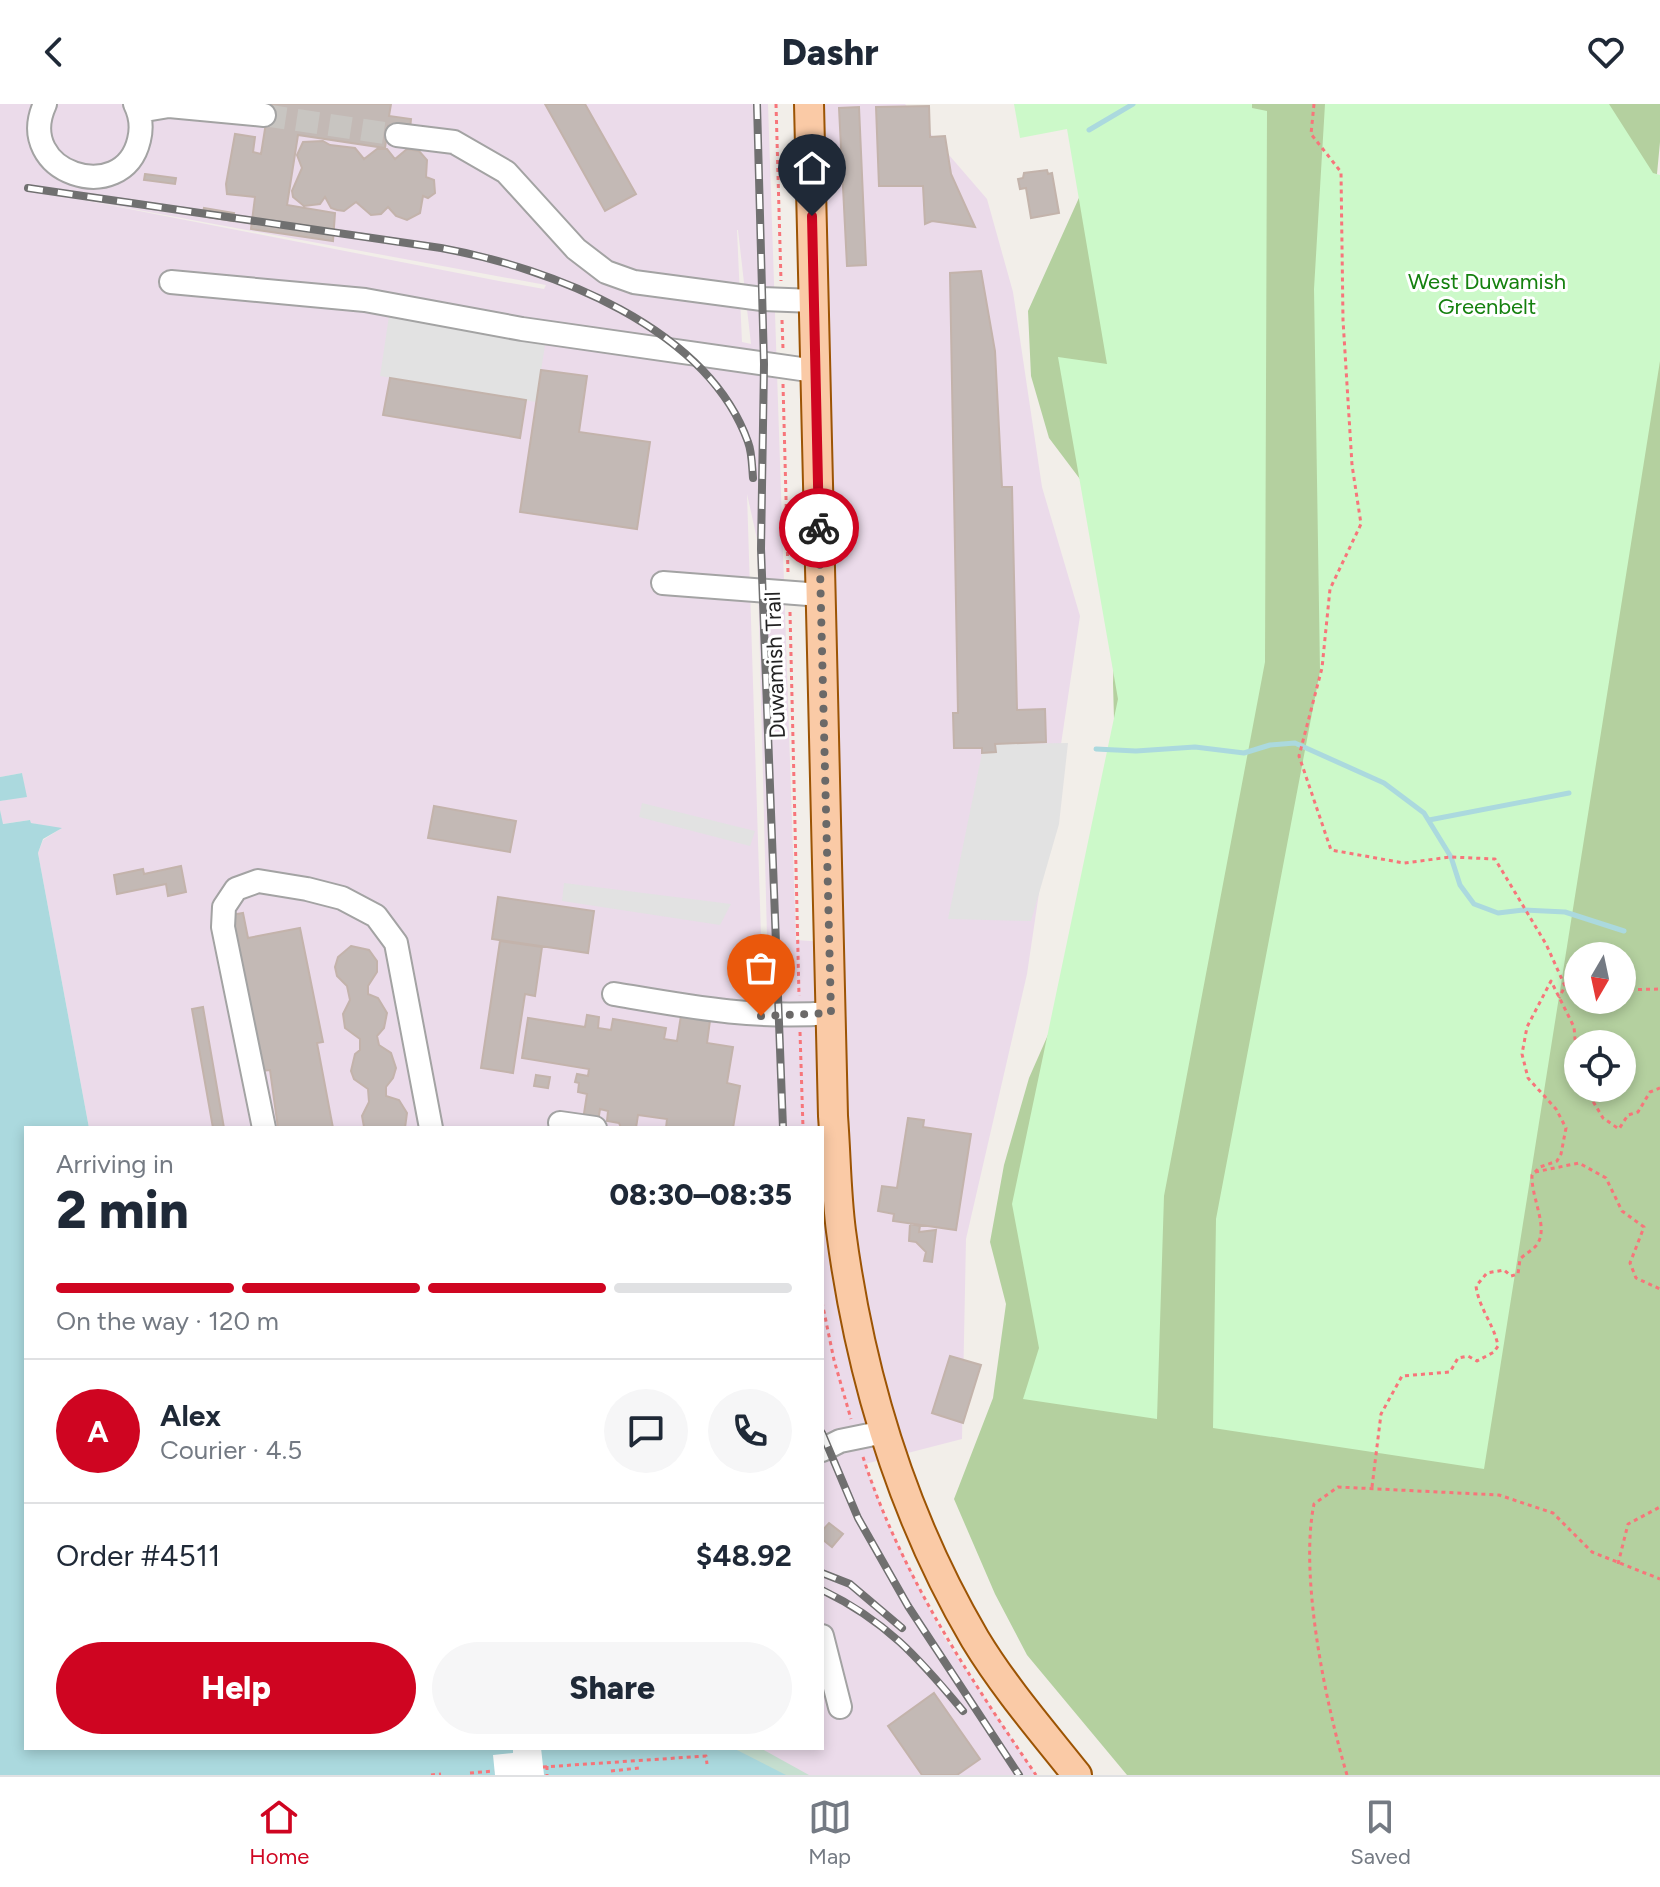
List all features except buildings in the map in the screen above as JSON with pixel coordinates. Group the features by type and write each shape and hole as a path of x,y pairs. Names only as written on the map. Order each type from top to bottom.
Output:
{"main road":[{"path":"809,104 831,1013 829,1151 841,1230 861,1346 884,1432 914,1518 944,1583 977,1641 1077,1775"}],"lane":[{"path":"45,104 39,129 43,146 52,160 66,171 82,177 107,174 129,160 140,137 137,108 169,106 264,115"},
{"path":"397,135 454,142 506,172 576,249 606,272 634,282 814,301"},
{"path":"171,282 365,300 522,329 815,371"},
{"path":"663,583 821,595"},
{"path":"264,1126 223,927 224,907 236,889 258,881 342,898 376,916 396,943 431,1126"},
{"path":"614,994 745,1015 831,1013"},
{"path":"560,1123 581,1126"},
{"path":"824,1447 884,1432"},
{"path":"824,1644 840,1707"}],"path":[{"name":"Duwamish Trail","path":"776,104 803,1126"},
{"path":"1314,104 1311,134 1341,172 1343,320 1352,465 1361,524 1330,589 1322,668 1299,756 1331,850 1404,863 1451,857 1495,859 1546,944 1564,984"},
{"path":"1534,1172 1557,1161 1566,1128 1556,1109 1528,1078 1522,1054 1523,1038 1551,981 1574,1030"},
{"path":"1559,998 1564,988"},
{"path":"1636,990 1660,989"},
{"path":"1593,1102 1603,1118 1619,1129 1628,1115 1638,1112 1650,1092 1660,1088"},
{"path":"1534,1172 1579,1163 1606,1178 1622,1211 1644,1227 1630,1263 1636,1278 1660,1289"},
{"path":"1372,1487 1381,1414 1402,1376 1450,1372 1458,1358 1468,1356 1477,1361 1486,1358 1498,1346 1496,1333 1481,1306 1476,1286 1487,1273 1504,1270 1511,1276 1518,1274 1520,1259 1537,1247 1544,1231 1531,1189 1534,1172"},
{"path":"1347,1775 1334,1733 1323,1674 1310,1523 1314,1504 1338,1487 1499,1495 1533,1504 1553,1513 1592,1552 1660,1579"},
{"path":"1618,1564 1628,1524 1660,1507"},
{"path":"547,1775 545,1766 706,1756 707,1764"},
{"path":"652,1760 652,1767"},
{"path":"623,1762 624,1769"},
{"path":"597,1763 598,1770"},
{"path":"611,1771 639,1768"},
{"path":"470,1773 494,1771"},
{"path":"432,1775 441,1774"}],"shaded area":[{"path":"0,104 768,104 796,940 838,943 799,104 905,104 987,199 1013,292 1042,487 1080,616 1027,974 966,1239 962,1439 865,1464 889,1526 942,1634 1036,1775 786,1775 737,1750 824,1750 824,1126 89,1126 38,853 43,840 60,829 31,823 30,820 2,824 0,801 26,796 22,773 0,777","holes":["84,200 546,285 544,289 499,281","738,230 751,344 742,342","747,494 757,539 767,937 761,936"]},
{"path":"389,316 546,339 536,402 380,376"},
{"path":"1068,743 1059,824 1031,921 948,919 982,753 995,752 995,744"},
{"path":"642,803 755,831 750,846 639,817"},
{"path":"564,883 731,904 720,925 562,901"}],"green space":[{"path":"1014,104 1252,104 1252,108 1267,111 1265,662 1164,1196 1157,1419 1023,1399 1039,1348 1012,1204 1118,699 1058,357 1107,364 1067,129 1020,138"},
{"path":"1048,104 1660,104 1660,142 1652,227 1660,325 1660,1775 1127,1775 1027,1655 995,1594 954,1499 993,1398 1006,1304 990,1242 1004,1165 1029,1078 1069,987 1115,755 1113,683 1117,565 1098,503 1049,438 1031,376 1028,311 1105,140"},
{"name":"West Duwamish Greenbelt","path":"1325,104 1609,104 1653,173 1660,175 1660,361 1568,942 1564,942 1564,965 1484,1469 1213,1428 1216,1219 1320,671 1314,289"},
{"path":"721,1750 764,1750 809,1775 737,1775"}],"water":[{"path":"22,773 27,797 0,801 0,777"},
{"path":"0,810 3,824 30,820 31,823 62,828 43,839 38,853 89,1126 24,1126 24,1750 737,1750 786,1775 0,1775"}],"pier":[{"path":"513,1750 541,1750 544,1775 495,1775 493,1755 513,1753"}],"waterway":[{"path":"1089,130 1133,104"},
{"path":"1096,749 1136,751 1195,747 1244,753 1270,745 1295,743 1384,783 1424,813 1451,857 1460,885 1474,904 1498,913 1523,910 1565,912 1624,931"},
{"path":"1429,820 1569,793"}],"tunnel":[{"path":"264,115 397,135"}],"railway":[{"path":"757,104 764,364 761,549 783,1126"},
{"path":"28,188 441,248 484,257 576,288 620,309 662,335 698,366 728,401 748,442 753,478"},
{"path":"824,1438 858,1518 908,1606 1019,1775"},
{"path":"824,1574 850,1584 902,1628"},
{"path":"824,1591 865,1614 900,1642 963,1711"}],"way so far":[{"path":"761,1016 831,1013 819,528"}],"route":[{"path":"812,216 819,528"}]}
